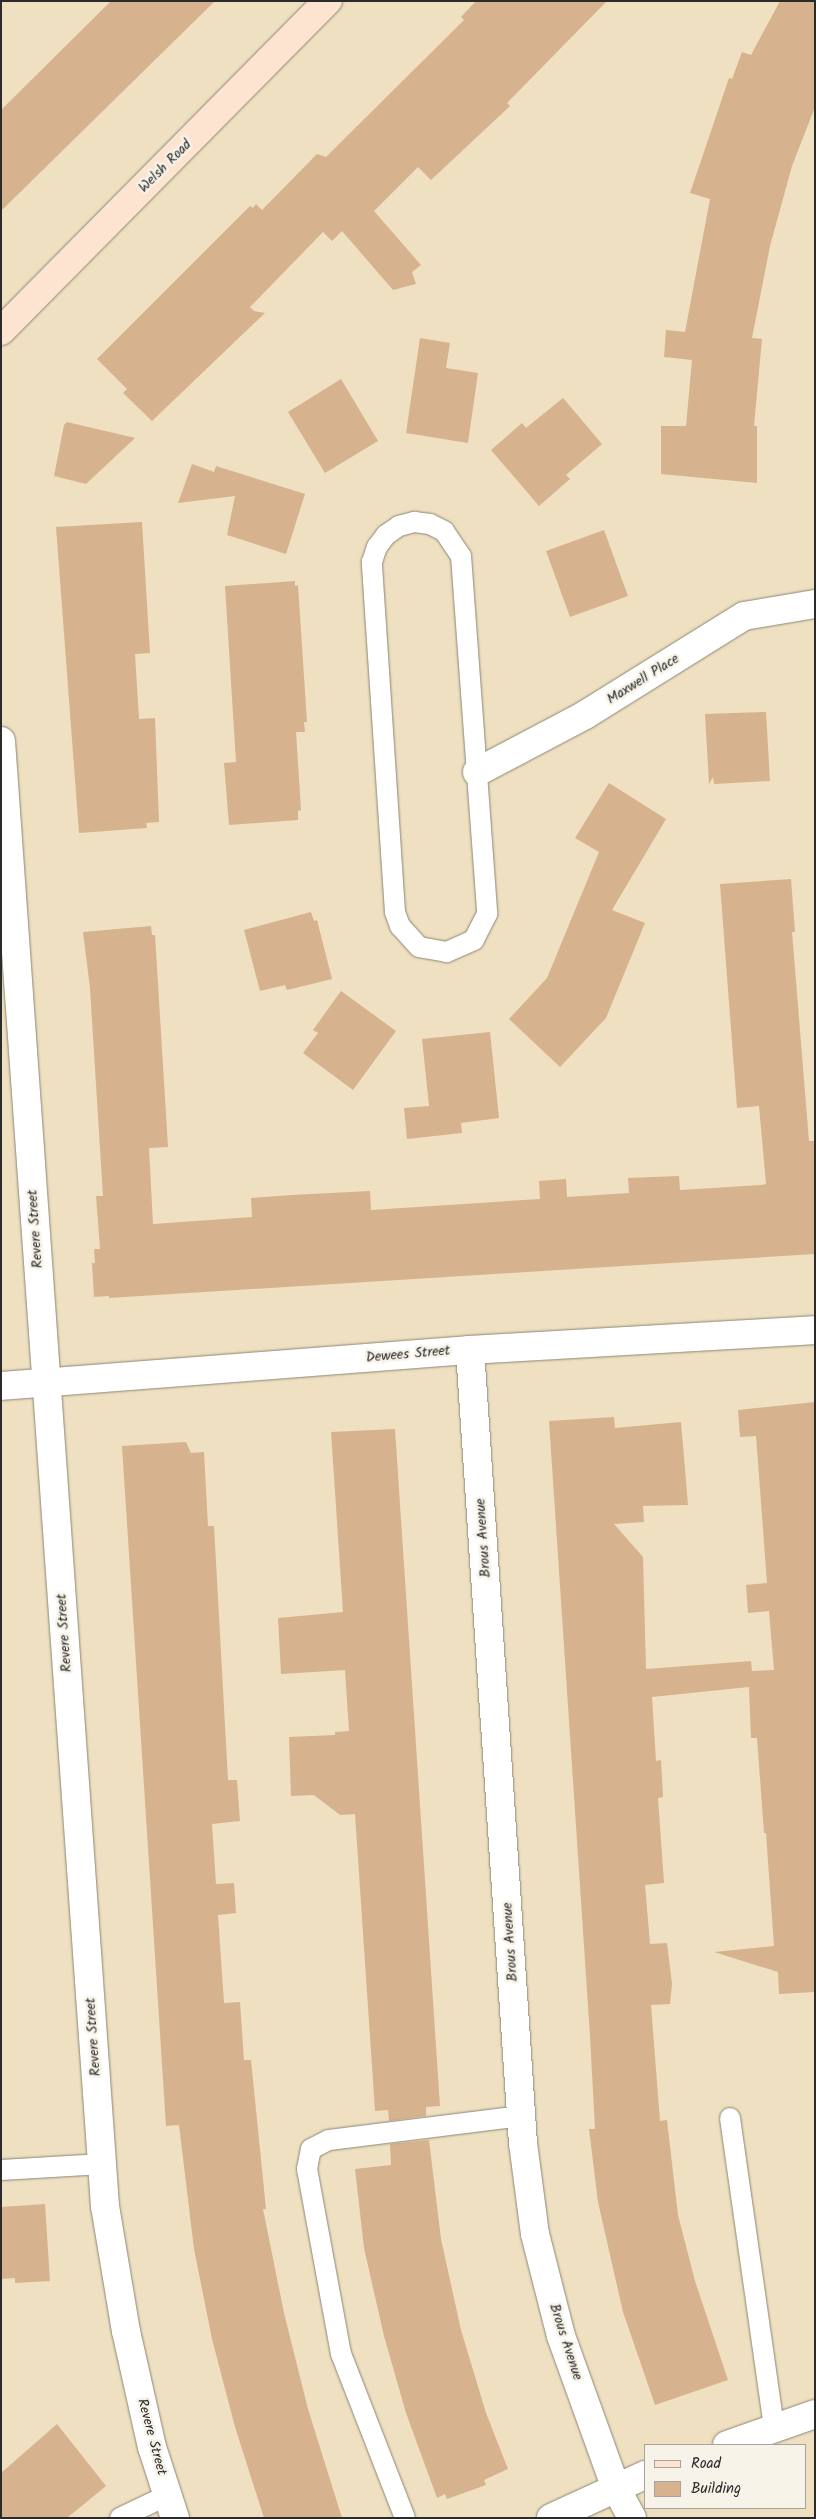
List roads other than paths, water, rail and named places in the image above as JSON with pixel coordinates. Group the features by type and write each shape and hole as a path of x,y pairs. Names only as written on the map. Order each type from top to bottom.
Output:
{"street":[{"name":"Welsh Road","path":"1,331 328,1"},
{"name":"Maxwell Place","path":"477,772 585,716 744,616 815,604"},
{"name":"Revere Street","path":"1,740 45,1383 105,2206 126,2331 152,2446 172,2506"},
{"name":"Dewees Street","path":"1,1386 470,1350 815,1330"},
{"name":"Brous Avenue","path":"470,1350 522,2116 535,2234 561,2336 615,2486 632,2518"},
{"path":"730,2444 815,2414"},
{"path":"551,2518 615,2486 644,2475"}],"lane":[{"path":"414,522 430,524 444,531 461,556 477,772 487,914 474,940 448,952 433,952 419,947 408,938 395,912 372,562 377,547 386,535 399,526 414,522"},
{"path":"405,2518 341,2354 307,2168 310,2149 329,2140 522,2116"},
{"path":"730,2118 774,2428"},
{"path":"1,2170 103,2164"},
{"path":"120,2518 172,2506"}]}
